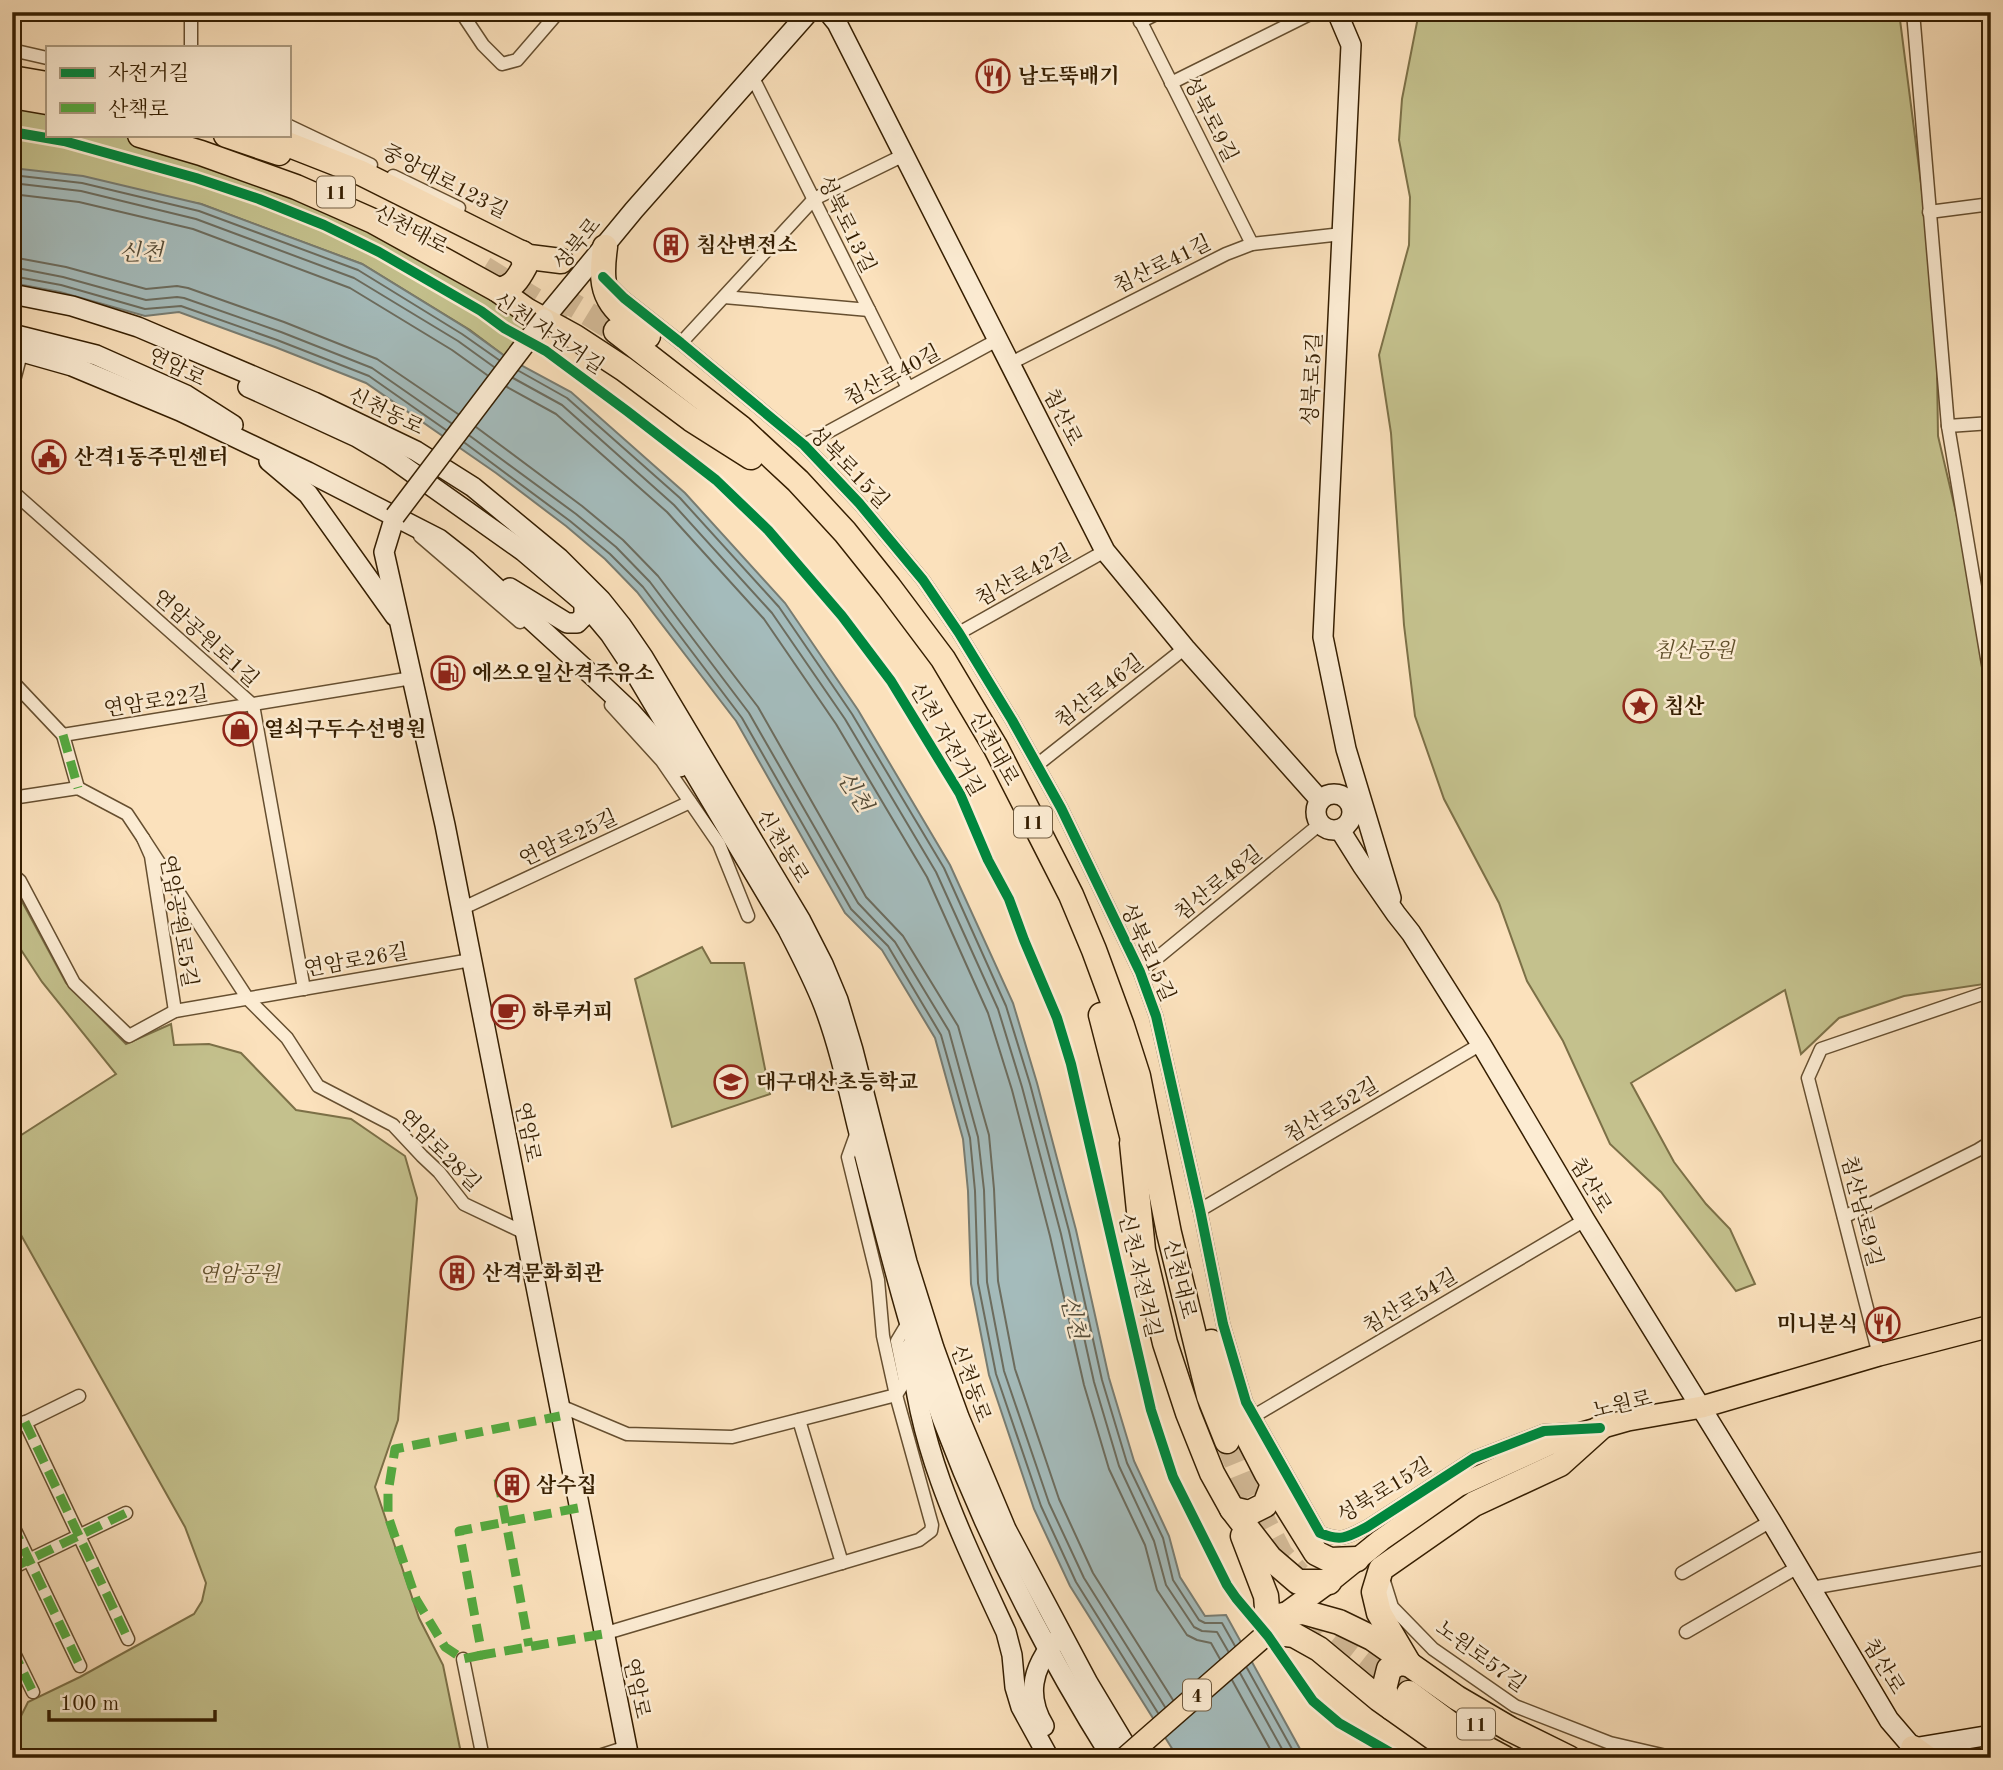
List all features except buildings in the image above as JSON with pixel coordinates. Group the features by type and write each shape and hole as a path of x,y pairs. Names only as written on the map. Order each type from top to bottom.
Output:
{"highway":[{"path":"12,78 46,88"},
{"path":"12,96 46,88"},
{"path":"143,136 201,153 296,187 373,221 498,290 544,319 619,342 610,301 592,276 605,247"},
{"name":"신천대로","path":"184,136 214,143 502,260"},
{"name":"신천대로","path":"229,136 312,165 396,204 502,260"},
{"path":"267,136 361,173 502,260 525,266 517,281 506,289 498,290"},
{"path":"502,260 529,257 561,261"},
{"name":"신천대로","path":"619,342 741,428 799,481 845,532 943,659 996,748 1071,894 1122,1026 1138,1076 1169,1233 1220,1445 1179,1338 1107,1029 1076,943 1030,840 934,674 884,603 819,524 783,484 619,342"},
{"path":"1138,1076 1172,1182 1212,1347 1235,1412 1273,1484 1316,1553 1329,1560 1357,1559"},
{"path":"1129,1122 1143,1250 1165,1343 1188,1413 1212,1473 1232,1509 1276,1623 1407,1696 1434,1738 1469,1758"},
{"path":"1409,1664 1379,1613 1374,1592 1381,1569 1474,1504 1560,1464 1600,1428"},
{"path":"1232,1509 1249,1513 1265,1505 1273,1484"},
{"path":"1232,1509 1270,1558 1298,1582 1329,1583"},
{"path":"1276,1623 1303,1612 1339,1622 1372,1638 1457,1698 1510,1729 1569,1758"},
{"path":"1407,1696 1384,1689 1389,1669 1399,1663 1409,1664"},
{"name":"11","path":"1407,1696 1476,1743 1504,1758"},
{"name":"11","path":"1407,1696 1488,1732 1534,1758"}],"main road":[{"name":"성북로","path":"605,247 809,12"},
{"name":"침산로","path":"828,12 837,23 1105,551 1185,648 1320,800"},
{"name":"성북로5길","path":"1337,12 1351,45 1323,637 1346,749"},
{"name":"성북로","path":"395,516 544,319 592,276"},
{"name":"신천동로","path":"12,294 72,306 138,327 314,402 416,451 473,488 559,558 621,625 802,921 823,964 838,1000 853,1050 907,1262 959,1417 1006,1529 1088,1683 1133,1758"},
{"name":"신천동로","path":"12,307 65,318 134,338 357,437 390,456 523,551 584,603 610,634 628,661 700,801 788,930 810,973 839,1052 909,1321 949,1434 996,1546 1048,1650 1070,1692 1112,1758"},
{"name":"연암로","path":"16,344 180,411 247,443"},
{"name":"연암로","path":"16,344 96,355 186,395 308,472"},
{"path":"247,443 439,539 467,561 631,712 700,801"},
{"path":"247,443 308,494 400,622"},
{"name":"연암로","path":"395,516 384,552 461,909 628,1752"},
{"path":"467,561 567,623 577,623 584,616 584,603"},
{"path":"1345,798 1333,794 1320,800 1316,814 1320,824 1329,830 1340,830 1350,821 1352,808 1345,798 1346,749"},
{"path":"1346,749 1396,914"},
{"name":"침산로","path":"1340,830 1396,914 1412,933 1481,1044 1889,1720 1914,1755"},
{"path":"909,1321 913,1375 937,1474 1006,1632 1021,1707 1049,1758"},
{"name":"노원로","path":"1276,1623 1381,1540 1458,1486 1561,1439 1628,1420 1702,1407 1879,1355 1991,1326"},
{"name":"4","path":"1125,1758 1276,1623"},
{"path":"1061,1634 1039,1666 1032,1696 1035,1708 1062,1758"},
{"path":"1033,1685 1055,1684 1070,1692"},
{"path":"1914,1755 1991,1734"}],"street":[{"path":"191,12 191,46"},
{"path":"461,12 483,45 502,64 517,60 555,16"},
{"path":"1138,17 1160,12"},
{"path":"1171,83 1314,12"},
{"path":"1913,12 1948,426 1991,682"},
{"name":"성북로9길","path":"1138,17 1252,244"},
{"path":"12,50 46,58"},
{"name":"성북로13길","path":"752,76 908,388"},
{"name":"중앙대로123길","path":"290,126 592,276"},
{"path":"681,343 814,199 904,155"},
{"path":"1929,212 1991,204"},
{"name":"침산로41길","path":"1011,362 1226,254 1252,244 1342,234"},
{"name":"성북로15길","path":"592,276 681,343 804,445 859,503 923,580 1013,720 1061,808 1140,972 1156,1016 1223,1324 1246,1402 1320,1533 1335,1539 1348,1537 1474,1458 1544,1431 1600,1428"},
{"path":"724,297 869,310"},
{"name":"침산로40길","path":"804,445 999,340"},
{"path":"12,388 16,344"},
{"path":"1948,426 1991,423"},
{"name":"연암공원로1길","path":"12,491 253,705 304,989"},
{"path":"395,516 593,685 700,801 748,916"},
{"name":"침산로42길","path":"958,633 1105,551"},
{"name":"침산로46길","path":"1037,765 1185,648"},
{"name":"연암로22길","path":"63,735 412,678"},
{"path":"12,681 63,735 78,788 12,798"},
{"name":"연암공원로5길","path":"78,788 127,814 247,999"},
{"name":"연암로25길","path":"461,909 700,801"},
{"name":"침산로48길","path":"1140,972 1320,824"},
{"name":"연암공원로5길","path":"143,838 151,856 176,1012"},
{"name":"연암로26길","path":"16,877 74,984 129,1036 176,1012 471,960"},
{"name":"침산남로9길","path":"1879,1355 1808,1077 1821,1049 1988,995"},
{"name":"연암로28길","path":"247,999 287,1038 318,1086 393,1125 439,1172 464,1204 525,1233"},
{"name":"침산로52길","path":"1200,1210 1481,1044"},
{"path":"603,1634 919,1540 931,1531 932,1525 896,1395 883,1335 878,1280 848,1157 858,1129"},
{"path":"1844,1217 1991,1142"},
{"name":"침산로54길","path":"1254,1416 1585,1220"},
{"path":"558,1405 627,1434 732,1437 896,1395 905,1381 897,1341 909,1321"},
{"path":"12,1429 79,1396"},
{"path":"799,1420 842,1563"},
{"path":"25,1422 128,1639"},
{"path":"12,1568 126,1513"},
{"path":"1682,1573 1771,1521"},
{"path":"12,1524 80,1666"},
{"path":"1811,1588 1991,1557"},
{"path":"1686,1632 1798,1567"},
{"name":"노원로57길","path":"1381,1569 1392,1607 1433,1649 1515,1706 1610,1743 1675,1758"},
{"path":"12,1649 33,1692"},
{"path":"463,1659 483,1758"},
{"path":"593,1758 628,1752"}],"green space":[{"name":"침산공원","path":"1419,12 1899,12 1936,300 1938,436 1970,572 1991,732 1991,983 1904,996 1839,1018 1801,1054 1785,990 1631,1083 1674,1162 1706,1204 1730,1229 1755,1284 1736,1291 1661,1192 1610,1144 1563,1041 1527,981 1499,903 1444,799 1415,716 1404,625 1391,433 1379,355 1409,245 1410,197 1399,140 1402,99"},
{"path":"12,102 46,107 46,136 129,136 294,192 537,315 506,357 470,330 362,264 201,204 12,171"},
{"name":"연암공원","path":"12,883 66,983 126,1044 171,1024 174,1045 209,1044 241,1053 296,1110 351,1119 405,1156 417,1198 398,1420 375,1487 419,1618 443,1665 462,1758 12,1758 17,1724 28,1702 80,1677 194,1614 202,1601 206,1583 185,1527 12,1219 12,1141 116,1074 42,982 12,936"},
{"path":"702,947 711,963 744,963 770,1094 672,1127 635,979"}],"water":[{"name":"신천","path":"12,168 83,176 201,204 362,264 466,328 506,357 571,392 685,493 785,603 858,710 950,865 1013,1003 1076,1230 1109,1378 1134,1461 1169,1536 1180,1577 1205,1616 1226,1615 1305,1758 1178,1758 1070,1586 1034,1509 989,1375 971,1284 968,1191 963,1139 935,1038 882,950 845,913 736,721 637,592 605,559 566,526 496,473 366,383 179,312 145,316 60,292 12,283"}],"tunnel":[{"path":"484,268 572,323"},
{"path":"557,295 616,331"},
{"path":"1227,1441 1243,1480 1281,1554 1299,1574"},
{"path":"1311,1610 1329,1630 1403,1688"}],"marked path":[{"path":"63,735 78,788"},
{"path":"482,1655 463,1659 445,1647 416,1599 388,1516 388,1493 395,1449 560,1416"},
{"path":"25,1422 128,1639"},
{"path":"498,1479 529,1646"},
{"path":"578,1508 459,1531 482,1655 603,1634"},
{"path":"12,1568 126,1513"},
{"path":"12,1524 80,1666"},
{"path":"12,1649 33,1692"}],"cycle path":[{"name":"신천 자전거길","path":"12,132 64,141 196,178 259,199 324,225 379,252 481,311 504,328 546,351 716,480 768,530 842,616 891,681 960,794 988,860 1009,899 1057,1018 1071,1064 1151,1410 1173,1477 1227,1585 1268,1636 1313,1701 1339,1723 1400,1758"},
{"path":"603,277 624,298 804,445 859,503 923,580 1012,720 1061,808 1140,972 1156,1016 1223,1324 1246,1402 1320,1533 1339,1538 1355,1533 1474,1458 1544,1431 1600,1428"}],"place":[{"name":"남도뚝배기","path":"993,76"},
{"name":"침산변전소","path":"671,245"},
{"name":"산격1동주민센터","path":"49,457"},
{"name":"에쓰오일산격주유소","path":"448,673"},
{"name":"침산","path":"1640,706"},
{"name":"열쇠구두수선병원","path":"240,729"},
{"name":"하루커피","path":"508,1012"},
{"name":"대구대산초등학교","path":"731,1082"},
{"name":"산격문화회관","path":"457,1273"},
{"name":"미니분식","path":"1883,1324"},
{"name":"삼수집","path":"512,1485"}]}
